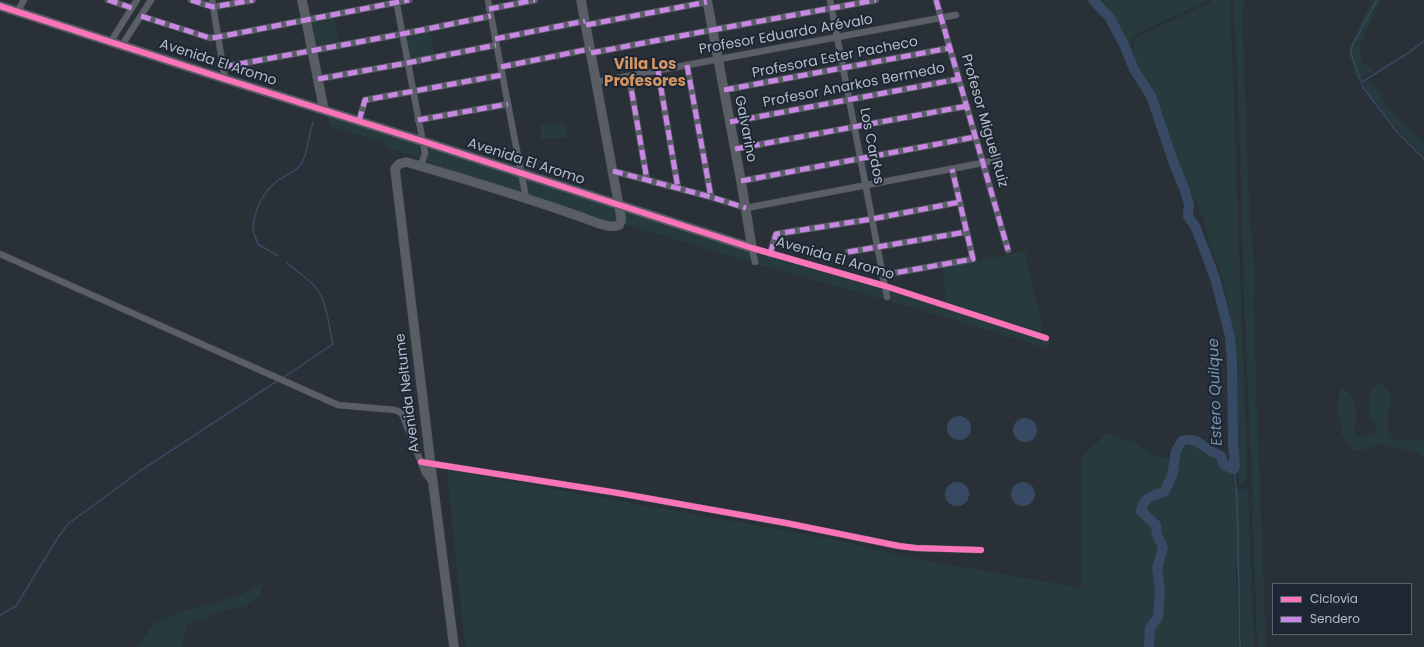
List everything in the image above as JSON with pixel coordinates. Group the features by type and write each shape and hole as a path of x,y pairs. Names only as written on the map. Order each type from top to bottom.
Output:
{"street":[{"path":"17,12 24,0"},
{"path":"108,0 132,8"},
{"path":"111,42 137,0"},
{"path":"122,45 151,0"},
{"path":"191,0 213,8 253,0"},
{"path":"212,0 225,79"},
{"path":"302,0 324,110"},
{"path":"141,16 210,38 396,1 410,0"},
{"path":"488,0 526,198"},
{"path":"490,9 535,0"},
{"path":"396,1 425,153 421,166 612,226 619,225 621,219 614,171 581,0"},
{"name":"Los Cardos","path":"830,0 887,297"},
{"path":"501,67 876,0"},
{"name":"Profesor Miguel Ruiz","path":"936,0 1008,250"},
{"path":"318,79 408,63 585,23 707,1"},
{"name":"Galvarino","path":"707,1 755,262"},
{"name":"Avenida El Aromo","path":"0,6 770,254 885,286 1046,338"},
{"name":"Profesor Eduardo Arévalo","path":"596,82 956,15"},
{"path":"223,67 491,16"},
{"name":"Profesora Ester Pacheco","path":"724,90 950,48"},
{"path":"687,65 711,197"},
{"path":"658,70 678,188"},
{"path":"359,121 365,100 502,75"},
{"path":"629,76 647,180"},
{"name":"Profesor Anarkos Bermedo","path":"730,122 959,79"},
{"path":"418,120 508,104"},
{"path":"735,150 967,106"},
{"path":"741,181 975,137"},
{"path":"614,171 746,208 998,160"},
{"name":"Avenida Neltume","path":"421,166 410,162 402,162 397,166 395,174 454,647"},
{"path":"883,275 973,259 952,169"},
{"path":"770,254 776,234 872,219 960,202"},
{"path":"848,252 966,232"},
{"path":"0,254 338,404 395,410 400,412 403,416 425,473 433,484"},
{"path":"421,462 618,493 793,524 899,546 981,550"}],"green space":[{"path":"1097,0 1209,0 1136,34 1133,36 1129,49 1111,17"},
{"path":"1210,0 1230,0 1247,471 1246,480 1242,484 1238,485 1233,328 1226,293 1220,269 1209,241 1201,213 1180,170 1154,94 1132,53 1135,39 1138,37 1210,2 1221,29"},
{"path":"1233,0 1245,0 1242,13 1250,224 1253,240 1253,301 1266,647 1257,647 1238,84"},
{"path":"1372,0 1381,0 1361,42 1360,49 1362,63 1374,69 1357,81 1349,56 1349,48"},
{"path":"334,15 340,46 312,50 306,20"},
{"path":"429,29 435,57 407,63 402,34"},
{"path":"1366,79 1374,84 1390,111 1424,143 1424,156 1406,139 1370,95 1365,87"},
{"path":"328,114 418,142 421,158 386,147 385,143 330,126"},
{"path":"566,124 567,138 541,139 541,125"},
{"path":"430,147 519,176 521,194 426,162"},
{"path":"522,174 618,205 617,226 526,198"},
{"path":"625,210 750,250 754,263 625,224"},
{"path":"1025,251 1042,332 947,302 942,268"},
{"path":"756,253 884,289 886,300 759,265"},
{"path":"888,289 1049,341 1049,349 890,301"},
{"path":"1382,382 1388,390 1390,396 1388,432 1390,438 1402,440 1424,440 1424,457 1421,457 1416,452 1378,444 1359,451 1353,450 1341,433 1342,426 1338,418 1339,392 1342,389 1346,390 1352,397 1356,412 1354,434 1361,437 1376,432 1377,429 1368,409 1372,388"},
{"path":"1107,433 1139,445 1155,456 1178,460 1183,449 1192,444 1204,449 1209,455 1232,471 1234,487 1238,488 1239,490 1246,488 1248,490 1254,647 1242,647 1239,566 1236,570 1239,647 465,647 447,470 827,538 918,559 1081,588 1081,458"},
{"path":"261,584 260,596 244,606 223,611 187,625 182,647 138,647 154,623 182,611 238,596"}],"water":[{"path":"959,416 964,417 970,423 970,433 964,439 959,440 954,439 948,433 947,428 948,423 954,417"},
{"path":"1025,418 1030,419 1036,425 1036,435 1030,441 1025,442 1020,441 1014,435 1013,430 1014,425 1020,419"},
{"path":"957,482 962,483 968,489 968,499 962,505 957,506 952,505 946,499 945,494 946,489 952,483"},
{"path":"1023,482 1028,483 1034,489 1034,499 1028,505 1023,506 1018,505 1012,499 1011,494 1012,489 1018,483"}],"waterway":[{"name":"Estero Quilque","path":"1093,0 1110,18 1125,47 1134,69 1151,96 1189,204 1188,216 1196,228 1215,278 1230,336 1234,469 1224,465 1221,456 1210,451 1199,443 1193,440 1182,441 1176,451 1172,476 1164,492 1152,496 1146,500 1142,506 1141,511 1156,525 1157,535 1163,548 1157,568 1160,591 1158,617 1150,628 1149,647"},
{"path":"1377,0 1353,44 1351,49 1352,57 1364,89 1398,133 1424,159"},
{"path":"1362,82 1424,41"},
{"path":"278,256 258,244 253,228 254,220 260,202 271,186 299,167 301,164 306,154 313,122"},
{"path":"284,377 333,344 325,308 320,294 310,282 286,262"},
{"path":"0,615 16,606 57,539 68,524 140,471 277,381"},
{"path":"1234,469 1237,496 1240,647"}],"marked path":[{"path":"108,0 132,8"},
{"path":"191,0 213,7 253,0"},
{"path":"141,16 210,38 409,0"},
{"path":"489,9 535,0"},
{"path":"712,30 876,0"},
{"path":"936,0 1008,250"},
{"path":"586,25 707,2"},
{"path":"223,67 491,16"},
{"path":"495,39 585,21"},
{"path":"591,53 712,30"},
{"path":"318,79 496,45"},
{"path":"724,90 950,48"},
{"path":"501,67 590,49"},
{"path":"687,65 711,197"},
{"path":"658,71 678,188"},
{"path":"359,121 365,100 502,75"},
{"path":"629,76 647,180"},
{"path":"730,122 959,79"},
{"path":"418,120 508,104"},
{"path":"735,149 967,106"},
{"path":"741,181 975,137"},
{"path":"883,275 973,259 952,169"},
{"path":"613,171 711,197 746,208"},
{"path":"770,254 776,234 872,219 960,202"},
{"path":"848,252 966,232"}],"cycle path":[{"path":"0,6 752,248 885,286 1046,338"},
{"path":"421,462 618,493 786,523 899,546 981,550"}],"district":[{"name":"Villa Los Profesores","path":"645,74"}]}
